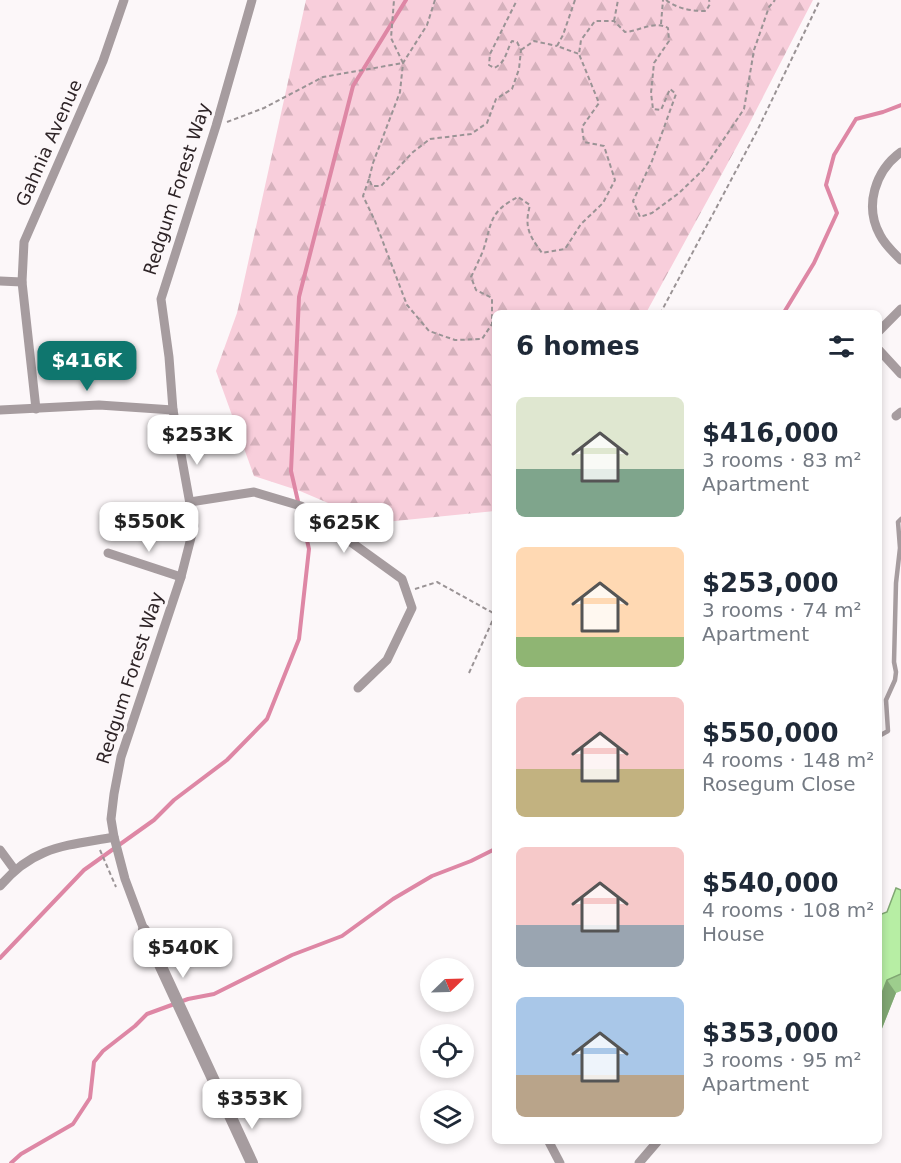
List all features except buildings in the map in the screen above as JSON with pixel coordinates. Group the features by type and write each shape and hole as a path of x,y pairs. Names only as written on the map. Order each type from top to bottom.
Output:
{"street":[{"name":"Gahnia Avenue","path":"36,409 22,282 24,242 103,61 124,0"},
{"name":"Redgum Forest Way","path":"252,0 216,126 160,299 169,357 173,410 194,526 181,577 121,757 111,819 125,879 144,930 252,1163"},
{"path":"901,152 886,165 880,174 874,190 873,214 880,236 901,260"},
{"path":"0,281 22,282"},
{"path":"882,329 901,309"},
{"path":"882,353 901,374"},
{"path":"0,410 99,405 173,410"},
{"path":"190,502 254,492 301,506 402,579 412,608 387,660 358,688"},
{"path":"108,553 181,577"},
{"path":"0,886 14,869 49,850 114,837"},
{"path":"0,850 14,869"},
{"path":"550,1144 560,1163"},
{"path":"639,1163 655,1144"}],"lane":[{"path":"882,734 888,731 886,700 898,672 894,662 895,603 900,548 898,522 901,519"}],"path":[{"path":"394,0 391,38 403,63"},
{"path":"435,0 427,25 403,63 400,92 372,163 363,196 407,305 429,331 455,340 482,339 492,324 492,298 476,290 471,278 483,250 490,222 505,203 518,197 530,205 526,219 530,237 542,253 565,249 581,224 603,203 615,180 604,146 584,142 582,127 599,103 579,54 581,40 595,21 614,21 625,32 635,32 661,24 668,28 669,41 654,63 651,93 653,110 661,110 670,89 676,94 652,161 633,201 640,217 652,213 679,193 703,170 744,109 754,50 769,7 775,0"},
{"path":"369,180 372,186 381,186 430,139 471,134 487,123 496,99 512,89 519,69 521,50 518,42 512,41 499,66 494,68 489,65 490,54 517,0"},
{"path":"557,46 575,0"},
{"path":"614,21 618,0"},
{"path":"661,24 664,0 691,11 706,11 710,4 709,0"},
{"path":"662,310 758,131 820,0"},
{"path":"521,50 534,41 579,54"},
{"path":"216,126 264,108 323,76 403,63"},
{"path":"406,591 437,582 492,613"},
{"path":"469,673 492,622"}],"green space":[{"path":"306,0 813,0 748,126 648,310 492,310 492,511 375,523 300,491 254,476 216,371 237,313"}],"waterway":[{"path":"0,958 84,870 154,820 174,800 227,760 267,719 299,639 309,549 291,471 299,297 353,86 406,0"},
{"path":"785,310 814,263 837,213 826,185 834,155 856,119 901,105"},
{"path":"11,1163 21,1154 73,1124 90,1098 94,1062 103,1051 147,1014 188,999 214,994 292,955 342,936 393,899 432,876 492,850"}]}
